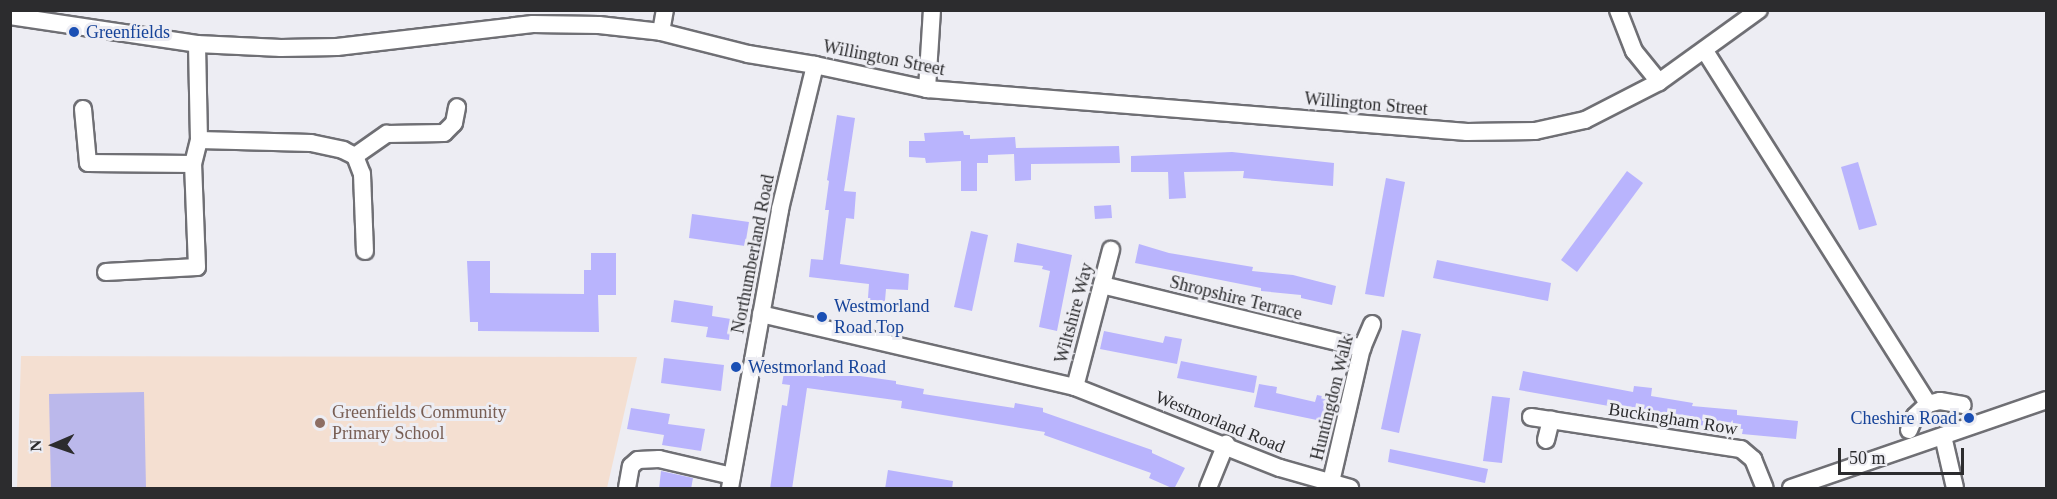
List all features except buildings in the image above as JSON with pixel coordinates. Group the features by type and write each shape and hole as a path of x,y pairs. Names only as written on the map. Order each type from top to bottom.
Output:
{"street":[{"path":"661,32 665,10"},
{"path":"927,89 932,10"},
{"path":"1618,10 1634,51 1659,82"},
{"name":"Willington Street","path":"10,16 197,44 281,48 337,47 533,24 599,25 661,32 748,54 815,65 927,89 1467,132 1535,130 1586,120 1659,82 1759,10"},
{"path":"106,272 198,267 193,164 199,141 197,44"},
{"path":"1705,51 1928,405"},
{"name":"Northumberland Road","path":"731,482 780,209 815,65"},
{"path":"355,156 387,134 444,133 454,123 457,107"},
{"path":"83,109 88,163 193,164"},
{"path":"199,141 311,143 343,150 355,156 362,174 365,251"},
{"name":"Wiltshire Way","path":"1075,387 1111,250"},
{"name":"Shropshire Terrace","path":"1102,285 1362,348"},
{"name":"Westmorland Road","path":"760,314 1075,387 1226,444 1280,468 1350,489"},
{"name":"Huntingdon Walk","path":"1331,482 1362,348 1371,324"},
{"path":"1791,489 2046,400"},
{"path":"1909,429 1915,416 1928,405 1940,401 1963,405"},
{"name":"Buckingham Row","path":"1531,417 1741,449 1753,459 1766,489"},
{"path":"1546,440 1551,420"},
{"path":"1943,436 1955,489"},
{"path":"1208,489 1226,444"},
{"path":"627,489 631,466 638,460 659,459 731,482"}],"shaded area":[{"name":"Greenfields Community Primary School","path":"21,356 637,357 607,488 17,488"},
{"path":"144,392 146,488 51,488 49,394"}],"place":[{"name":"Greenfields","path":"74,32"},
{"name":"Westmorland Road Top","path":"822,317"},
{"name":"Westmorland Road","path":"736,367"},
{"name":"Cheshire Road","path":"1969,418"},
{"name":"Greenfields Community Primary School","path":"320,423"}]}
